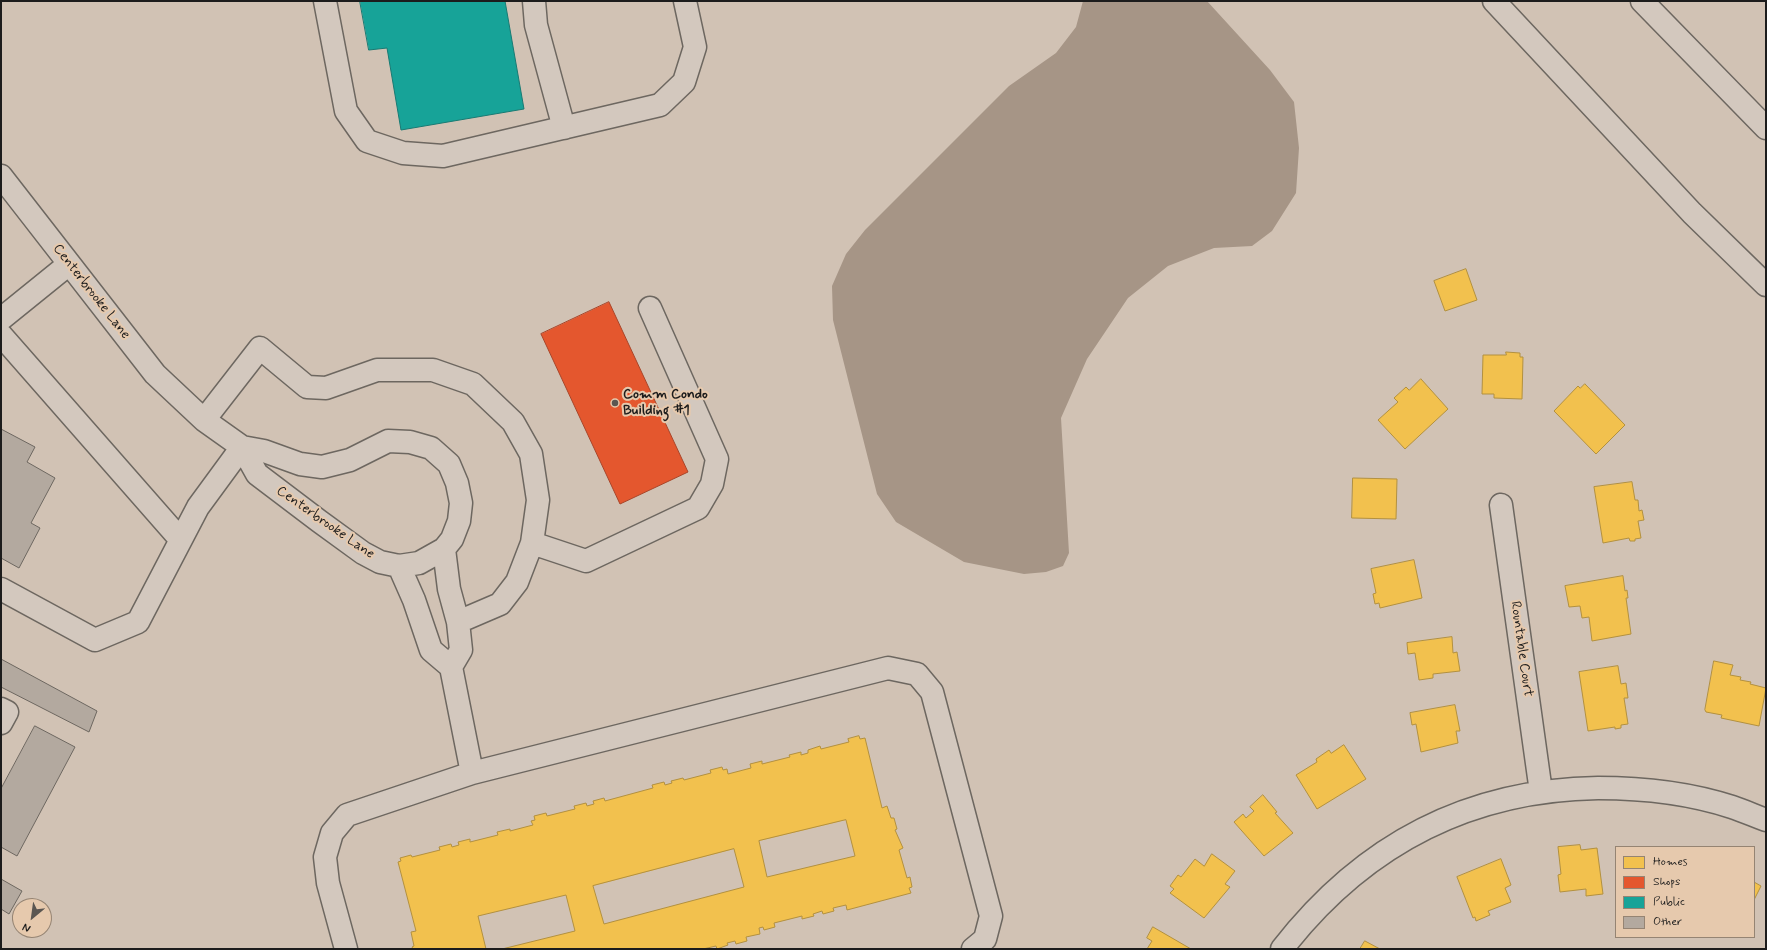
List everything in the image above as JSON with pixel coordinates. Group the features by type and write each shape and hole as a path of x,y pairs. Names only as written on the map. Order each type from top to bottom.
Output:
{"main road":[{"path":"325,1 346,111 367,141 403,153 443,156 660,105 684,82 695,47 685,1"},
{"path":"534,1 536,25 564,128"},
{"path":"1494,1 1692,213 1766,285"},
{"path":"1642,1 1766,128"},
{"name":"Centerbrooke Lane","path":"1,176 155,374 204,420 242,447 257,474 319,521 363,553 380,562 399,566 419,563 444,549 452,539 459,521 461,503 457,483 449,464 431,448 410,442 388,441 350,460 322,467 300,464 264,450 242,447"},
{"path":"1,319 69,264"},
{"path":"532,543 586,561 698,508 712,484 717,459 650,308"},
{"path":"1,335 180,539"},
{"path":"204,420 260,348 307,387 326,388 378,370 433,370 473,384 513,422 531,454 538,500 532,543 517,582 500,604 458,622"},
{"path":"1,588 95,640 138,622 198,507 242,447"},
{"name":"Rountable Court","path":"1501,505 1541,792"},
{"path":"444,549 449,589 458,622 461,650 451,667"},
{"path":"399,566 414,600 431,650 451,667 472,773"},
{"path":"346,949 328,883 325,856 332,833 348,815 472,773 888,668 917,674 932,692 991,916 985,939 973,949"},
{"path":"1,709 7,712 1,723"},
{"path":"1282,949 1299,927 1352,876 1386,851 1430,826 1486,804 1541,792 1565,789 1627,788 1680,794 1732,807 1766,820"}],"shaded area":[{"path":"1083,1 1207,1 1270,70 1294,102 1299,148 1296,193 1272,231 1252,246 1214,248 1168,266 1128,298 1087,359 1061,418 1069,553 1063,566 1046,572 1024,574 964,562 896,522 877,494 833,320 832,286 846,254 865,230 1009,86 1056,53 1076,27"}],"building: Homes":[{"path":"1466,269 1477,300 1445,311 1434,281"},
{"path":"1506,352 1520,353 1520,357 1523,357 1522,399 1494,398 1494,394 1482,394 1483,355 1506,355"},
{"path":"1421,379 1448,409 1405,449 1378,420 1398,402 1394,398 1406,387 1409,390"},
{"path":"1585,384 1625,425 1596,454 1554,411 1578,386 1580,388"},
{"path":"1353,478 1397,479 1396,519 1352,518"},
{"path":"1632,482 1635,500 1638,500 1639,511 1642,510 1644,520 1638,521 1641,538 1635,539 1635,541 1630,541 1629,538 1603,543 1594,487"},
{"path":"1414,560 1422,598 1380,608 1379,603 1375,604 1373,594 1376,593 1371,569"},
{"path":"1623,576 1625,591 1627,590 1628,598 1626,598 1631,634 1592,641 1589,617 1582,618 1580,606 1569,607 1565,586"},
{"path":"1452,637 1453,653 1457,652 1460,671 1433,674 1433,678 1419,680 1415,653 1408,654 1407,643"},
{"path":"1714,661 1733,665 1730,675 1741,677 1740,680 1751,682 1750,684 1766,688 1759,726 1721,718 1722,715 1706,712 1705,710"},
{"path":"1618,666 1621,684 1626,683 1628,698 1624,698 1628,724 1621,725 1621,728 1615,729 1615,727 1588,731 1579,672"},
{"path":"1455,705 1460,731 1456,731 1458,743 1421,752 1416,724 1412,725 1410,713"},
{"path":"859,736 860,739 865,738 882,808 887,806 891,818 894,818 897,829 895,830 903,848 899,850 907,878 910,877 912,887 909,888 911,893 847,910 846,905 833,908 834,911 823,914 822,911 813,914 814,916 802,919 802,916 774,923 775,927 764,930 763,927 759,928 760,934 746,937 747,941 736,944 735,941 727,943 728,945 717,949 716,946 703,949 502,949 575,931 566,895 478,916 486,949 413,949 412,947 414,946 411,932 416,931 398,862 401,861 400,858 411,855 412,857 440,850 439,847 451,844 452,847 459,845 458,842 470,839 470,842 498,835 497,832 510,829 510,831 533,825 531,821 535,820 534,816 546,813 547,816 575,809 574,806 586,803 587,806 594,804 593,801 604,798 605,801 653,788 652,785 664,782 665,785 672,783 671,781 683,778 684,780 711,773 710,770 722,767 723,770 727,769 728,774 751,768 750,764 762,761 762,764 790,757 789,755 801,752 801,755 808,753 808,750 820,746 821,749 849,742 848,739","holes":["846,820 855,856 767,877 759,841","734,849 744,887 604,924 593,886"]},
{"path":"1344,745 1366,779 1317,809 1296,775 1317,762 1316,759 1329,750 1331,753"},
{"path":"1263,795 1277,812 1275,813 1293,833 1264,856 1234,822 1243,814 1246,818 1254,811 1250,807"},
{"path":"1580,845 1581,850 1597,848 1603,894 1586,896 1586,889 1560,892 1558,875 1561,874 1558,847"},
{"path":"1212,854 1235,871 1225,884 1230,887 1204,918 1170,893 1174,889 1170,886 1178,875 1181,877 1195,859 1204,866"},
{"path":"1501,859 1511,885 1505,888 1511,902 1488,911 1490,915 1476,921 1475,917 1473,918 1457,877"},
{"path":"1755,883 1761,886 1755,898"},
{"path":"1153,927 1191,949 1147,949 1152,941 1147,938"},
{"path":"1365,941 1380,949 1360,949"}],"building: Shops":[{"name":"Comm Condo Building #1","path":"609,302 688,472 620,504 541,334"}],"building: Public":[{"path":"360,1 505,1 524,109 401,130 387,48 369,50"}],"building: Other":[{"path":"1,429 35,447 27,462 55,478 31,523 40,528 19,568 1,558"},
{"path":"1,659 97,711 89,732 1,687"},
{"path":"35,726 75,747 17,856 1,847 1,789"},
{"path":"1,879 22,891 18,898 12,898 12,909 9,914 1,909"}],"place":[{"name":"Comm Condo Building #1","path":"615,403"}]}
